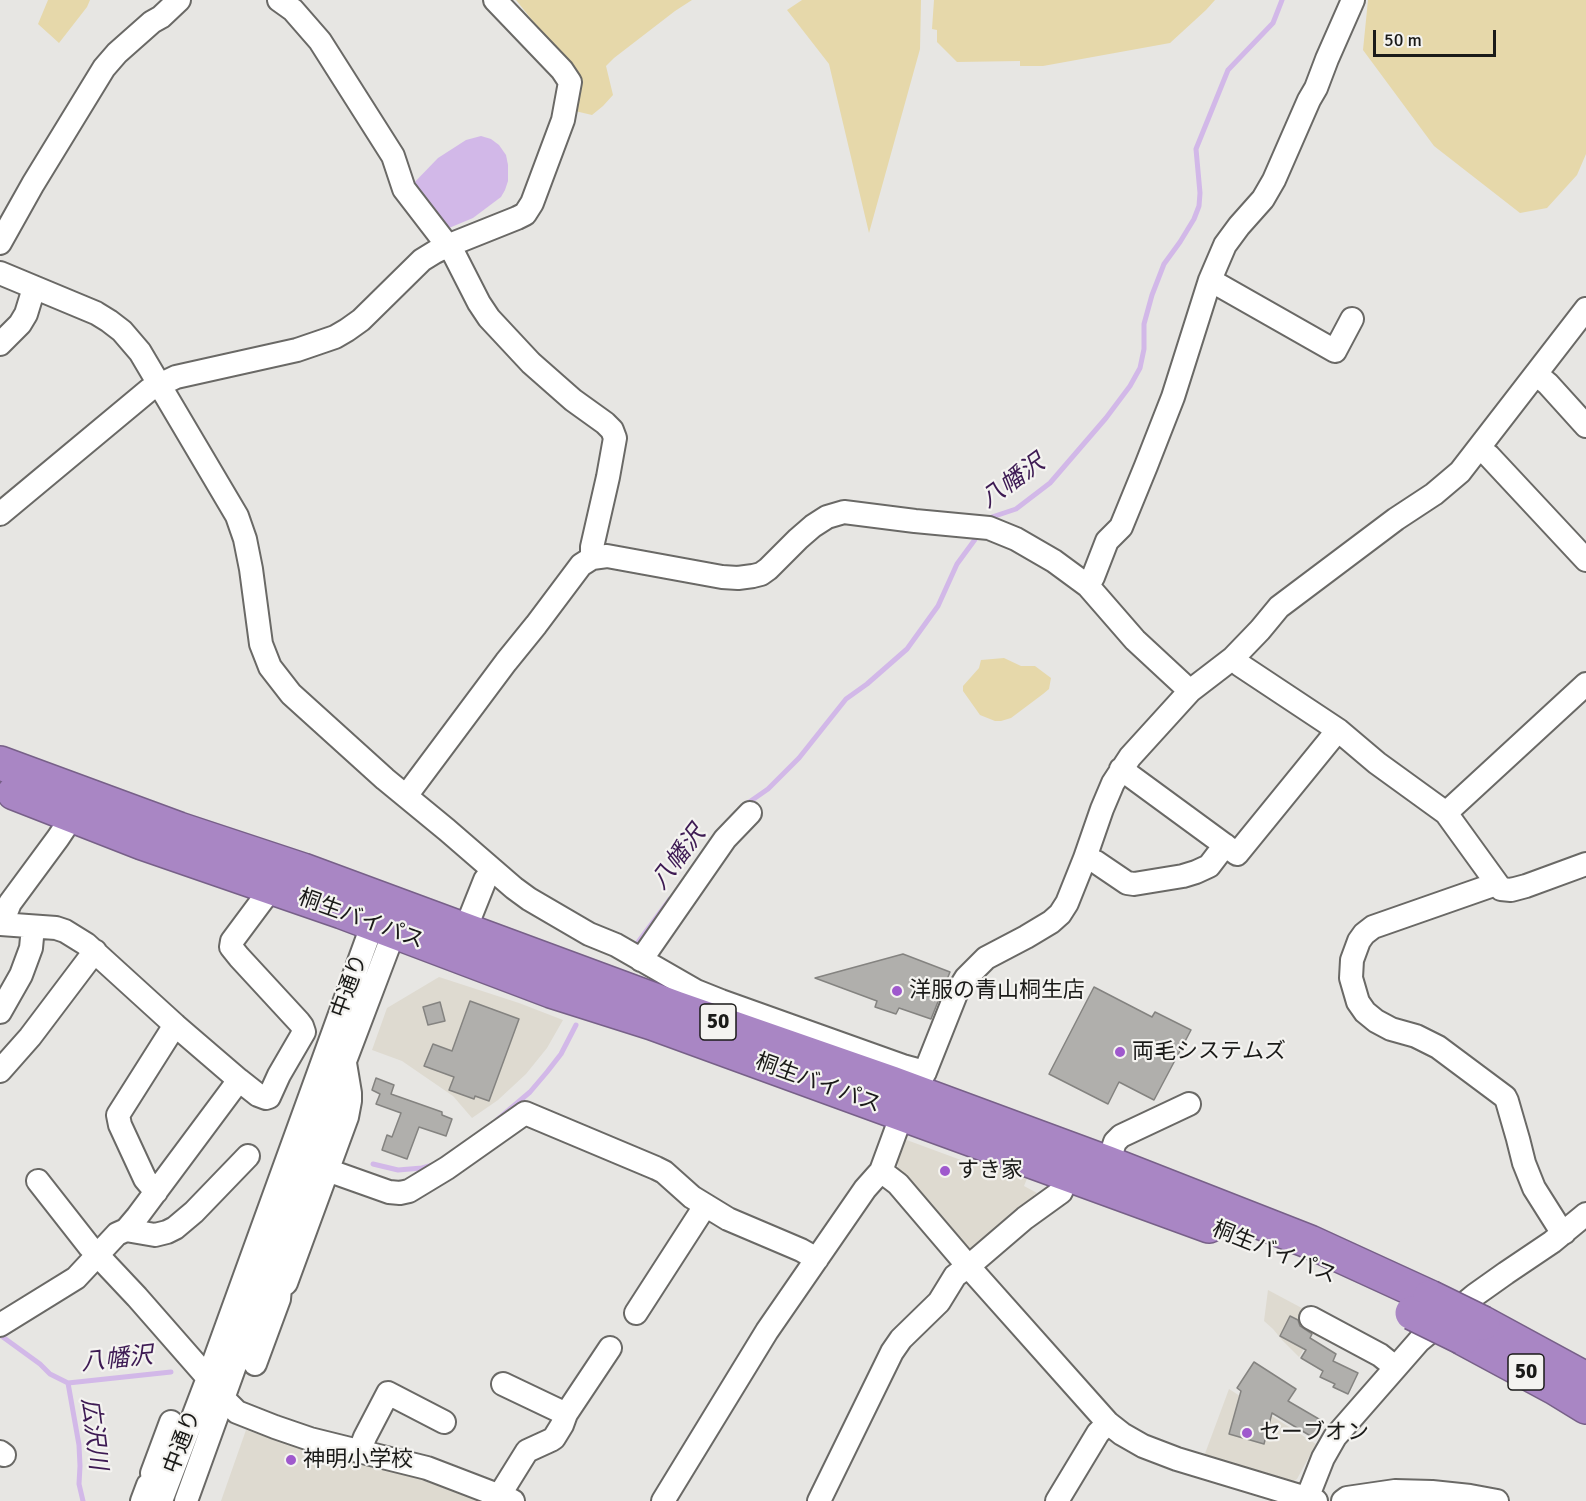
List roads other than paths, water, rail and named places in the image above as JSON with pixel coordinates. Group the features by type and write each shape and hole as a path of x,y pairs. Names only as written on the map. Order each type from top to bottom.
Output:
{"highway":[{"name":"桐生バイパス","path":"0,763 179,829 303,870 387,920 551,991 652,1023 914,1092 1068,1174 1421,1305"},
{"name":"桐生バイパス","path":"0,788 142,843 268,886 387,920 465,930 1108,1163 1310,1242 1421,1305 1474,1331 1586,1379"},
{"name":"桐生バイパス","path":"1474,1331 1586,1407"}],"street":[{"path":"0,243 104,68 179,0"},
{"path":"0,514 149,390 176,377 297,350 335,337 361,320 422,260 447,246 525,214 532,203 563,120 570,82 562,69 495,0"},
{"path":"1088,586 1107,541 1121,527 1146,466 1173,397 1210,280 1226,245 1263,199 1274,180 1353,0"},
{"path":"292,3 321,41 393,156 404,189 454,254 489,318 531,363 573,400 605,423 615,438 592,547 592,558"},
{"path":"0,273 86,308 110,321 140,352 237,516 245,539 251,569 261,644 270,667 291,694 492,871 529,899 696,991 903,1066 914,1092"},
{"path":"1210,280 1335,351 1352,319"},
{"path":"0,344 20,324 26,314 34,288"},
{"path":"663,1501 767,1331 865,1189 881,1171 956,994 966,978 986,958 1051,922 1067,903 1102,808 1121,769 1147,737 1190,692 1233,658 1279,607 1395,519 1447,484 1460,472 1586,309"},
{"path":"1536,374 1586,426"},
{"path":"1479,448 1586,560"},
{"path":"406,796 581,565 592,558 607,556 722,577 738,578 761,574 778,562 813,526 827,517 844,512 981,527 1003,533 1054,561 1088,586 1135,640 1190,692"},
{"path":"1233,658 1248,671 1338,730 1377,763 1446,813 1501,889 1511,890 1586,864"},
{"path":"1446,813 1586,684"},
{"path":"1121,769 1237,854 1338,730"},
{"path":"634,956 725,839 750,813"},
{"path":"70,814 58,838 10,903 2,924 56,928 65,931 94,951 239,1080 258,1095 266,1098 269,1097 304,1032 302,1026 231,947 232,941 264,898 268,886"},
{"path":"1085,858 1134,884 1196,872 1209,866 1225,845"},
{"path":"465,930 485,880 492,871"},
{"path":"1497,884 1373,927 1359,941 1352,960 1351,978 1358,1002 1376,1021 1438,1047 1505,1097 1531,1180 1564,1233"},
{"name":"中通り","path":"186,1501 224,1399 272,1287 345,1061 387,920"},
{"name":"中通り","path":"161,1488 208,1378 387,920"},
{"path":"0,1012 21,975 32,948 33,927"},
{"path":"0,1071 30,1037 94,951"},
{"path":"156,1192 145,1179 120,1125 118,1115 175,1025"},
{"path":"255,1364 279,1299 272,1287 286,1283 349,1109 350,1093 345,1061"},
{"path":"0,1325 76,1278 117,1234 126,1230 239,1080"},
{"path":"1108,1163 1115,1143 1121,1137 1189,1104"},
{"path":"327,1170 389,1192 408,1191 447,1168 525,1113 656,1168 705,1206 728,1219 817,1259"},
{"path":"126,1230 155,1235 175,1228 194,1212 248,1155"},
{"path":"881,1171 898,1184 1108,1423 1122,1434 1143,1446 1177,1459 1309,1500 1323,1458 1335,1437 1419,1341 1452,1313 1564,1233 1586,1214"},
{"path":"819,1501 892,1352 901,1339 939,1302 955,1276 1025,1218 1061,1192 1068,1174"},
{"path":"38,1181 89,1246 208,1378 231,1408 243,1415 310,1439 427,1468 506,1498 527,1451 551,1440 610,1348"},
{"path":"636,1313 705,1206"},
{"path":"1564,1233 1586,1225"},
{"path":"1311,1318 1380,1355 1395,1367"},
{"path":"503,1384 566,1414"},
{"path":"360,1450 388,1393 444,1422"},
{"path":"161,1488 152,1473 171,1422"},
{"path":"1057,1501 1098,1432 1108,1423"},
{"path":"142,1501 148,1485 161,1488"},
{"path":"1343,1501 1347,1498 1395,1491 1432,1492 1497,1501"}],"waterway":[{"name":"八幡沢","path":"989,522 992,517 1016,509 1050,483 1106,418 1130,386 1140,368 1144,349 1144,324 1152,295 1164,264 1194,219 1199,206 1196,149 1228,70 1273,23 1282,0"},
{"name":"八幡沢","path":"745,805 768,789 799,758 846,699 907,649 938,606 957,564 979,534"},
{"name":"八幡沢","path":"633,949 670,899"},
{"name":"八幡沢","path":"497,1120 530,1092 547,1072 561,1054 576,1025"},
{"name":"八幡沢","path":"373,1164 398,1170 433,1165"},
{"name":"八幡沢","path":"0,1335 50,1374 68,1383 171,1372"},
{"name":"広沢川","path":"68,1383 79,1445 79,1484 83,1501"}],"place":[{"name":"洋服の青山桐生店","path":"897,991"},
{"name":"両毛システムズ","path":"1120,1052"},
{"name":"すき家","path":"945,1171"},
{"name":"セーブオン","path":"1247,1433"},
{"name":"神明小学校","path":"291,1460"}]}
